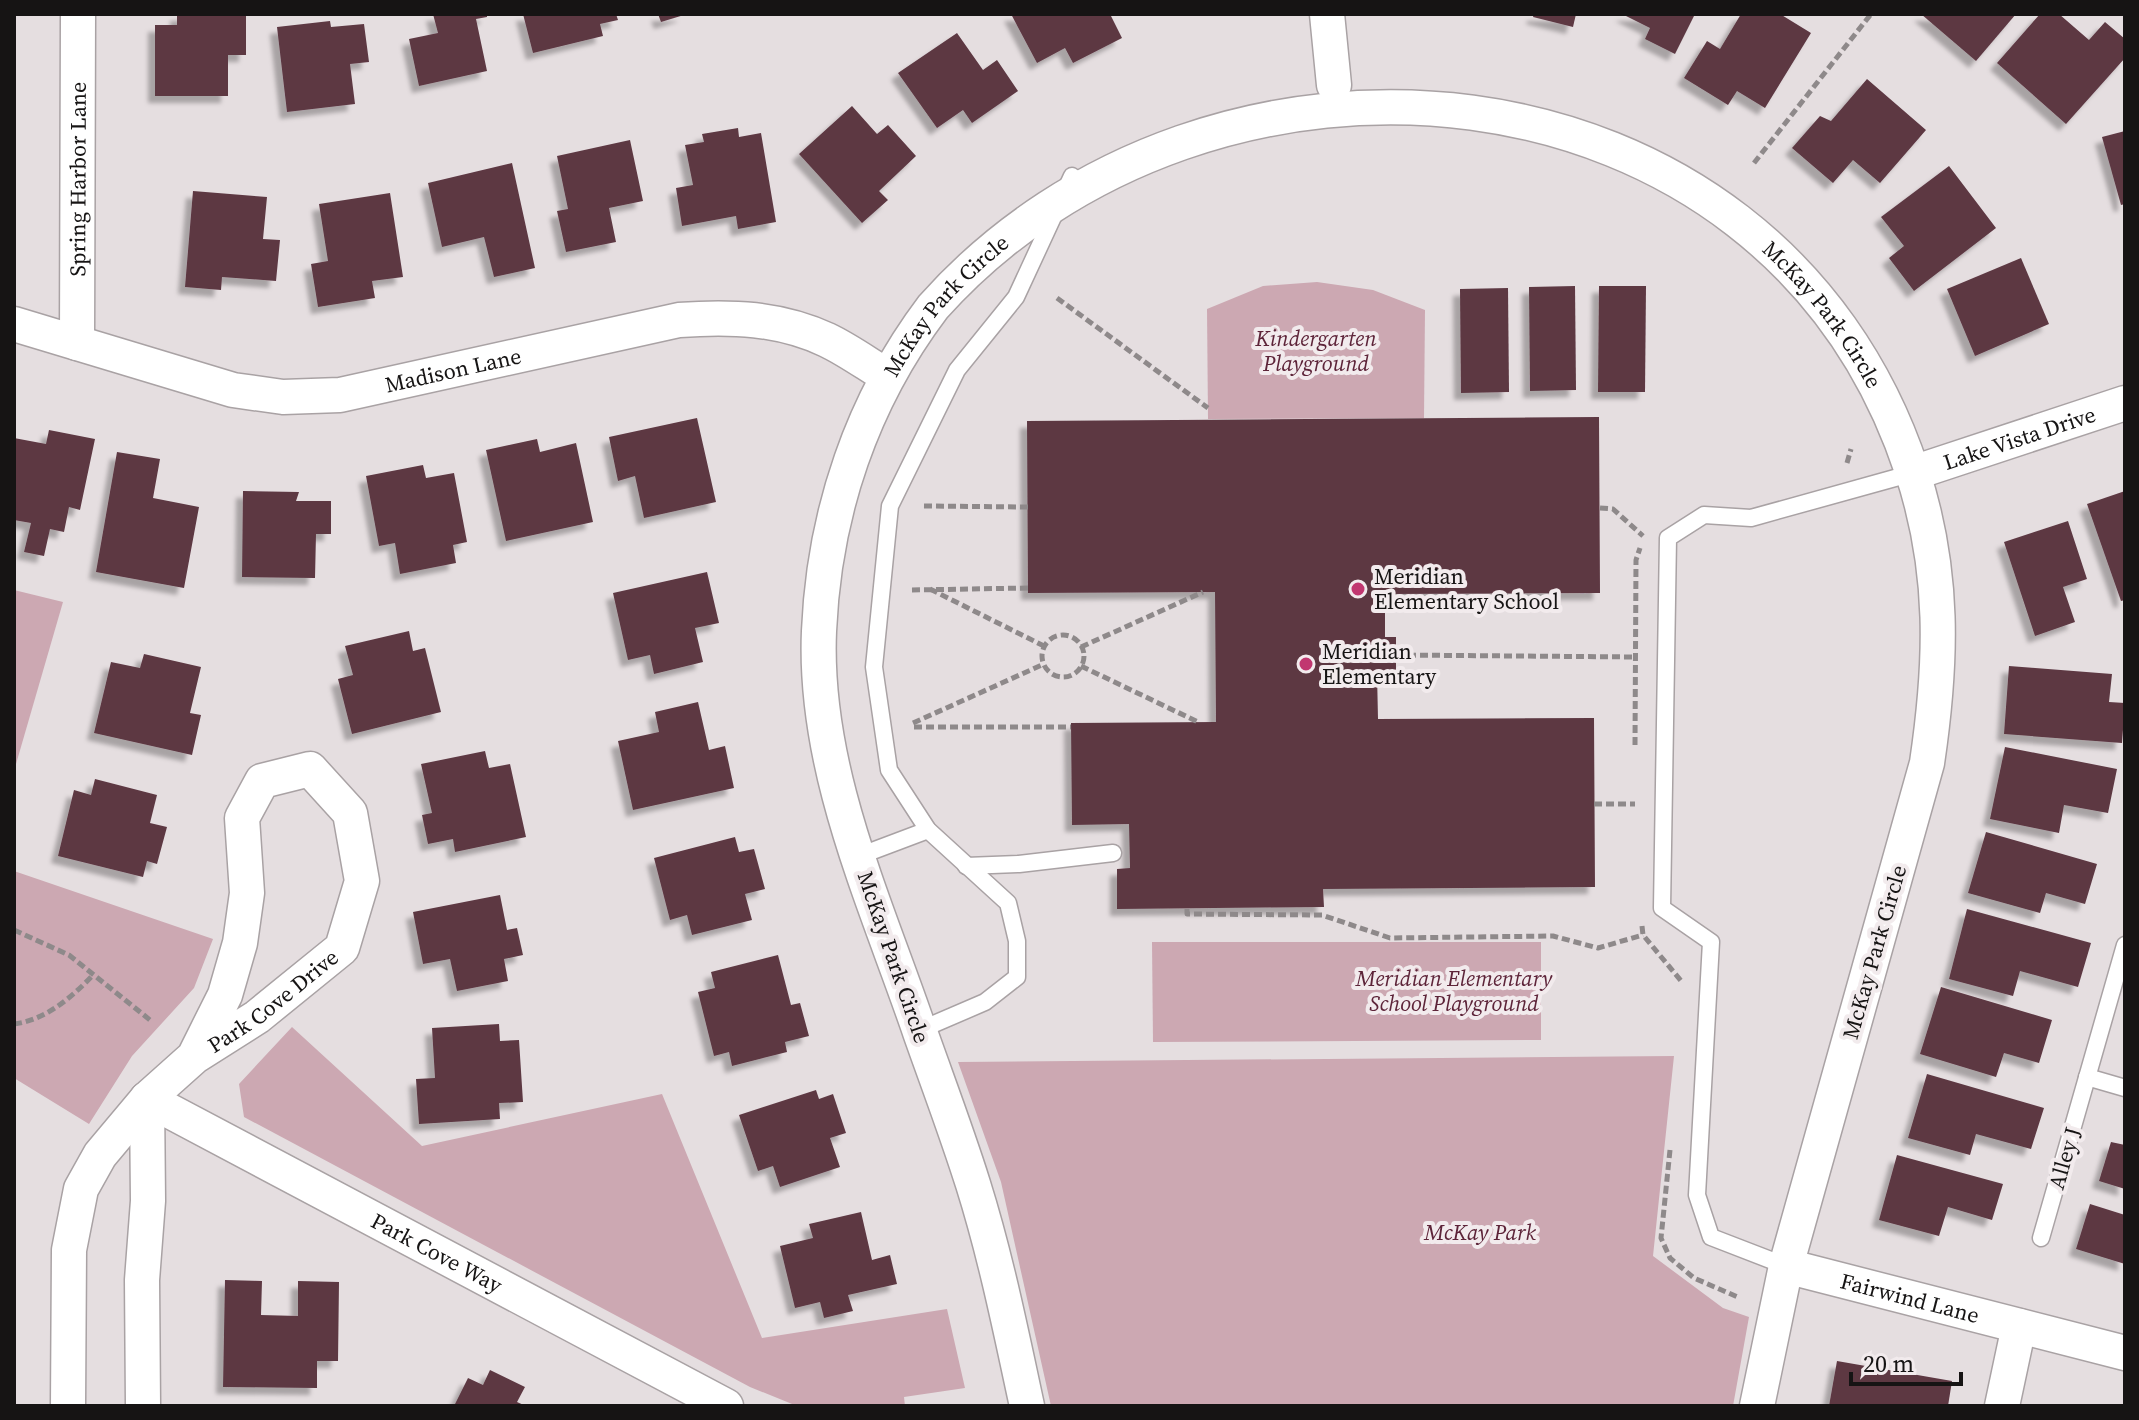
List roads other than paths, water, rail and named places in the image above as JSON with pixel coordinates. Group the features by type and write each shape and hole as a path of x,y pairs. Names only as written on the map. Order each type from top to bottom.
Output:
{"street":[{"path":"1327,14 1334,85"},
{"name":"Spring Harbor Lane","path":"77,343 78,16"},
{"name":"McKay Park Circle","path":"1027,1406 1009,1315 974,1188 859,856 834,773 822,705 819,637 824,568 837,501 859,436 887,376 913,333 961,271 1017,216 1072,176 1131,141 1203,111 1270,94 1334,85 1377,84 1445,87 1513,99 1587,124 1649,153 1707,189 1767,239 1813,289 1853,345 1886,405 1913,473 1932,550 1940,627 1937,695 1927,763 1786,1266 1757,1406"},
{"name":"Madison Lane","path":"14,324 200,382 283,397 340,395 679,320 727,316 779,323 828,340 887,376"},
{"name":"Lake Vista Drive","path":"1913,473 2125,403"},
{"name":"Park Cove Drive","path":"68,1406 69,1250 81,1189 100,1155 147,1099 194,1057 257,1017 342,948 362,881 350,813 310,769 262,781 242,818 247,893 240,943 225,995 194,1057"},
{"path":"143,1406 142,1280 149,1187 147,1099"},
{"name":"Park Cove Way","path":"147,1099 726,1406"},
{"name":"Fairwind Lane","path":"1786,1266 2125,1353"},
{"path":"2002,1406 2019,1326"}],"lane":[{"path":"920,1030 985,1002 1017,977 1017,941 1008,903 928,830 889,770 874,667 890,506 957,370 1016,297 1072,176"},
{"path":"1786,1266 1711,1237 1697,1195 1711,942 1662,908 1668,538 1704,515 1751,518 1913,473"},
{"path":"859,856 928,830"},
{"path":"966,866 1019,864 1113,853"},
{"name":"Alley J","path":"2041,1238 2125,945"},
{"path":"2087,1077 2125,1088"}],"place":[{"name":"Meridian Elementary School","path":"1358,589"},
{"name":"Meridian Elementary","path":"1306,664"}],"park label":[{"name":"Kindergarten Playground","path":"1316,350"},
{"name":"Meridian Elementary School Playground","path":"1454,990"},
{"name":"McKay Park","path":"1480,1232"}]}
